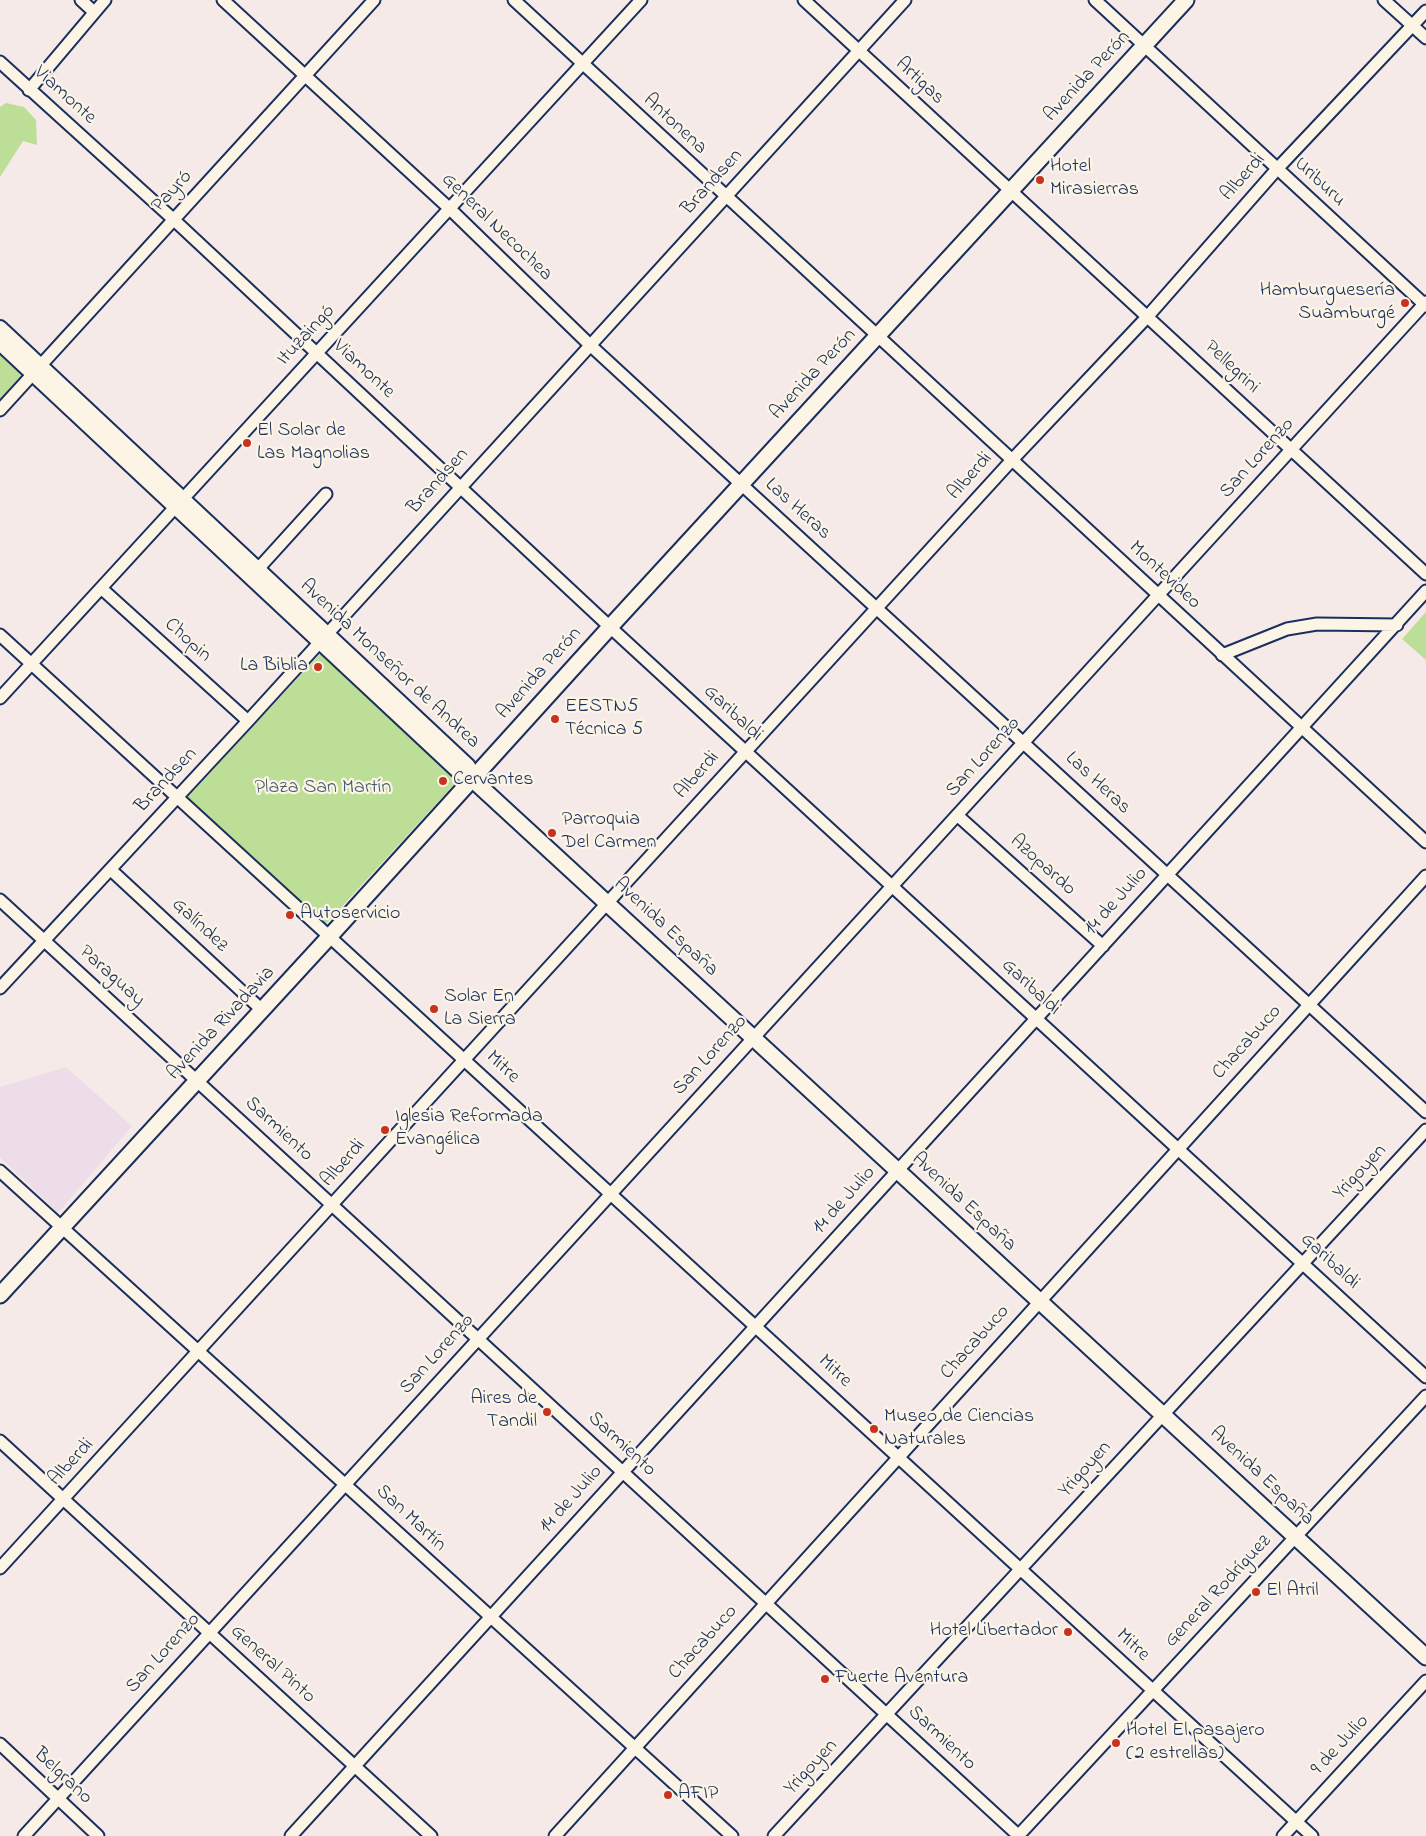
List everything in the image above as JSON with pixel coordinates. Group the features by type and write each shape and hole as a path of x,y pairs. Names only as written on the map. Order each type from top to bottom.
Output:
{"main road":[{"name":"Avenida Perón","path":"472,779 1186,0"},
{"name":"Avenida España","path":"472,779 1426,1656"},
{"name":"Avenida Rivadavia","path":"0,1295 472,779"}],"street":[{"path":"80,0 94,12"},
{"path":"29,90 105,0"},
{"name":"General Necochea","path":"223,0 304,77 450,209 590,345 741,484"},
{"name":"Payró","path":"0,410 374,0"},
{"name":"Antonena","path":"514,0 581,65 876,337"},
{"name":"Ituzaingó","path":"0,698 641,0"},
{"name":"Artigas","path":"804,0 1010,192"},
{"name":"Brandsen","path":"0,988 248,721 905,0"},
{"name":"Uriburu","path":"1095,0 1425,304"},
{"path":"1384,0 1426,38"},
{"name":"Alberdi","path":"0,1568 1011,461 1148,316 1277,169 1426,11"},
{"name":"Viamonte","path":"0,62 174,219 610,627"},
{"name":"Pellegrini","path":"1010,192 1148,316 1426,574"},
{"name":"San Lorenzo","path":"24,1836 1425,304"},
{"name":"Avenida Monseñor de Andrea","path":"0,328 36,370"},
{"name":"Montevideo","path":"876,337 1426,842"},
{"name":"Avenida Monseñor de Andrea","path":"0,343 36,370 323,637 468,766 472,779"},
{"name":"Las Heras","path":"741,484 1426,1112"},
{"path":"258,569 326,494"},
{"name":"Avenida Monseñor de Andrea","path":"179,503 258,569 323,637"},
{"name":"Chopin","path":"101,588 248,721"},
{"name":"14 de Julio","path":"291,1836 1426,591"},
{"path":"1222,655 1287,629 1317,624 1397,625"},
{"name":"Garibaldi","path":"610,627 1426,1377"},
{"name":"Mitre","path":"0,635 1312,1836"},
{"name":"Azopardo","path":"957,815 1102,946"},
{"name":"Galíndez","path":"111,870 262,1010"},
{"name":"Chacabuco","path":"555,1836 1426,876"},
{"name":"Paraguay","path":"0,900 197,1081"},
{"name":"Sarmiento","path":"197,1081 1019,1836"},
{"name":"Yrigoyen","path":"774,1836 1426,1130"},
{"name":"San Martín","path":"0,1171 732,1836"},
{"name":"General Rodríguez","path":"1019,1836 1426,1396"},
{"name":"General Pinto","path":"0,1441 431,1836"},
{"name":"9 de Julio","path":"1283,1836 1426,1681"},
{"name":"Belgrano","path":"0,1744 98,1836"}],"shaded area":[{"path":"66,1067 132,1126 58,1213 0,1157 0,1087"}],"green space":[{"path":"6,103 24,107 36,120 37,145 23,141 0,177 0,107"},
{"path":"0,351 24,372 0,399"},
{"path":"1426,612 1426,660 1402,639"},
{"name":"Plaza San Martín","path":"321,653 459,779 326,924 187,798"}],"place":[{"name":"Hotel Mirasierras","path":"1040,180"},
{"name":"Hamburguesería Suamburgé","path":"1405,303"},
{"name":"El Solar de Las Magnolias","path":"247,443"},
{"name":"La Biblia","path":"318,667"},
{"name":"EESTN5 Técnica 5","path":"555,719"},
{"name":"Cervantes","path":"443,781"},
{"name":"Parroquia Del Carmen","path":"552,833"},
{"name":"Autoservicio","path":"290,915"},
{"name":"Solar En La Sierra","path":"434,1009"},
{"name":"Iglesia Reformada Evangélica","path":"385,1130"},
{"name":"Aires de Tandil","path":"547,1412"},
{"name":"Museo de Ciencias Naturales","path":"874,1429"},
{"name":"El Atril","path":"1256,1592"},
{"name":"Hotel Libertador","path":"1068,1632"},
{"name":"Fuerte Aventura","path":"825,1679"},
{"name":"Hotel El pasajero (2 estrellas)","path":"1116,1743"},
{"name":"AFIP","path":"668,1795"}]}
